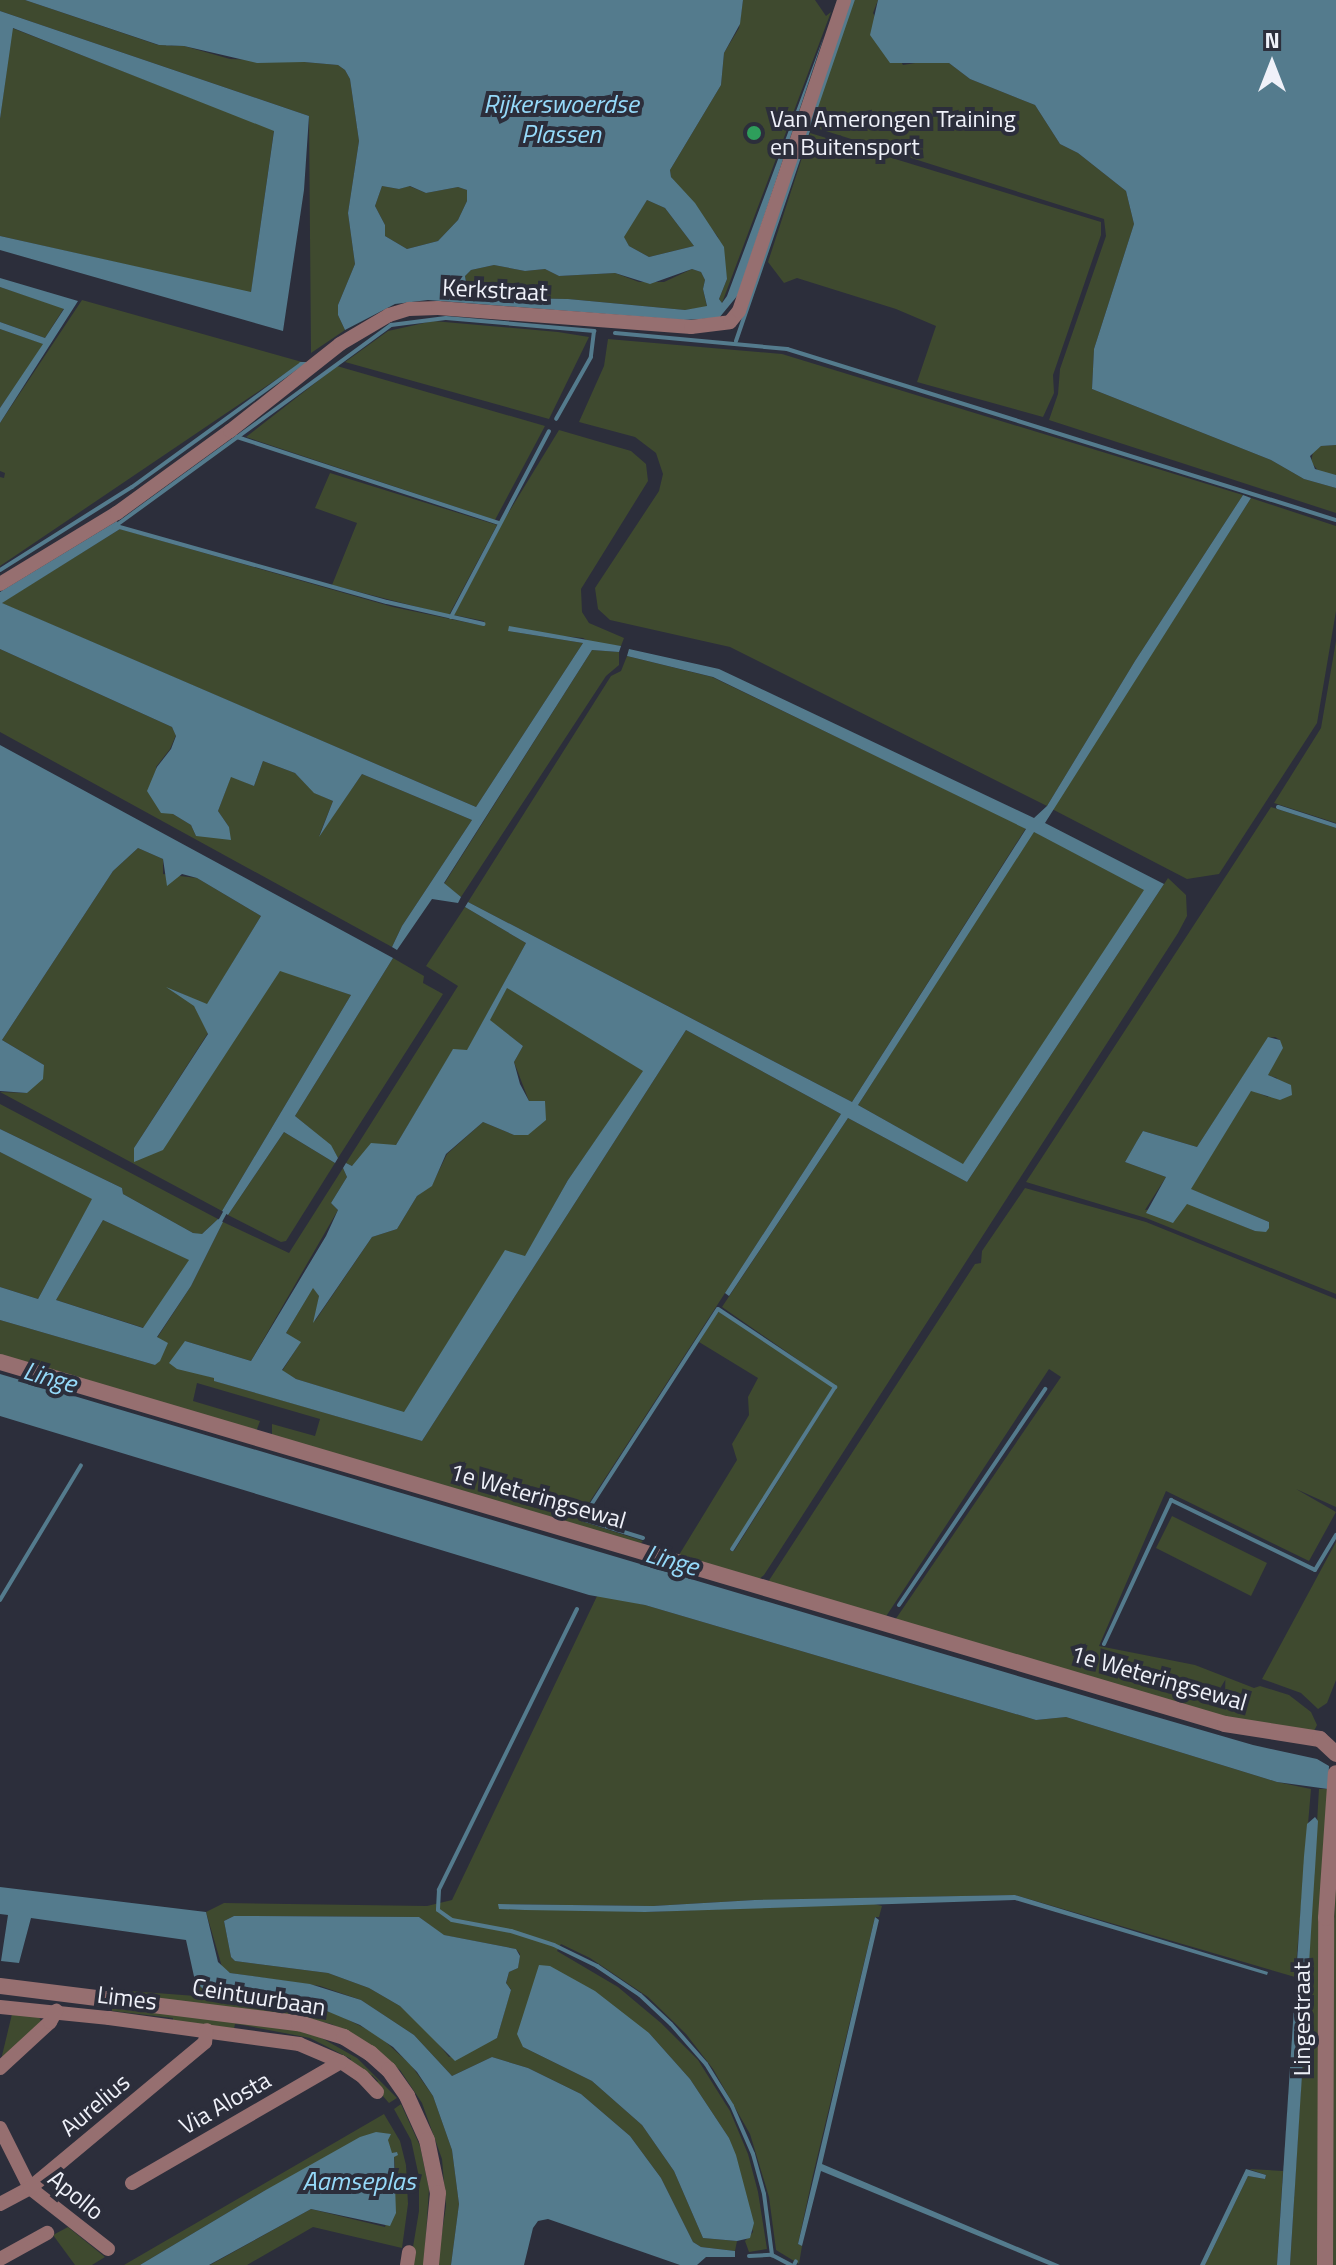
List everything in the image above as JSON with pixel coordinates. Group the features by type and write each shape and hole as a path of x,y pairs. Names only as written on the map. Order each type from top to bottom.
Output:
{"street":[{"name":"Kerkstraat","path":"0,584 117,513 230,431 347,338 389,315 409,309 438,308 691,327 730,322 739,311 844,0"},
{"name":"1e Weteringsewal","path":"0,1362 1225,1724 1320,1739 1336,1754"},
{"name":"Lingestraat","path":"1325,2265 1326,1918 1336,1773"},
{"name":"Limes","path":"0,1995 56,2011 299,2044 341,2062 362,2076 377,2092"},
{"name":"Ceintuurbaan","path":"0,1995 299,2023 344,2037 370,2053 389,2070 407,2096 427,2140 438,2193 431,2265"},
{"path":"0,2068 50,2022 56,2011"},
{"name":"Aurelius","path":"0,2204 30,2188 205,2042 207,2030"},
{"name":"Via Alosta","path":"132,2183 341,2062"},
{"name":"Apollo","path":"0,2128 30,2188 108,2249"},
{"path":"0,2259 47,2233"}],"green space":[{"path":"0,0 25,0 158,45 184,46 230,59 338,65 345,70 350,79 359,141 348,213 355,264 338,305 338,315 345,330 311,353 309,116 0,11"},
{"path":"743,0 815,0 826,16 831,12 722,303 719,299 727,279 718,237 671,177 670,170 721,85 724,53 739,28"},
{"path":"852,0 878,0 873,13 903,65 933,60 949,63 970,79 1035,105 1060,144 1078,153 1126,191 1134,224 1094,349 1092,389 1271,460 1304,479 1336,488 1336,513 1049,420 1058,394 1060,369 1106,236 1104,219 810,126"},
{"path":"12,28 274,130 251,293 0,236 0,119"},
{"path":"810,133 1101,222 1101,235 1053,375 1054,393 1043,417 917,382 936,326 896,309 797,278 784,283 768,262"},
{"path":"382,186 399,189 409,186 426,193 458,187 467,190 467,201 458,220 438,241 407,249 385,236 385,225 375,206"},
{"path":"647,200 665,208 694,246 649,257 629,246 623,236"},
{"path":"494,265 525,271 545,269 559,276 615,273 639,282 664,282 692,269 701,272 705,280 703,289 707,307 685,310 568,299 511,298 467,288 465,276 471,270"},
{"path":"0,287 64,308 45,338 0,322"},
{"path":"82,300 302,362 0,566 0,477 4,478 5,473 0,471 0,423"},
{"path":"433,321 589,337 549,419 345,362 388,331"},
{"path":"0,329 44,344 0,408"},
{"path":"608,339 782,354 1243,495 1135,661 1047,806 730,647 610,620 598,609 595,588 659,491 663,474 656,453 635,437 579,422 604,366"},
{"path":"337,366 545,426 495,520 246,437"},
{"path":"559,430 631,451 646,464 648,481 581,589 582,612 589,623 624,638 621,646 592,643 583,638 508,631 583,643 476,807 1,603 120,529 393,607 484,626 484,621 454,615 504,520"},
{"path":"1336,445 1336,475 1320,473 1311,462 1313,452 1321,446"},
{"path":"330,473 497,525 449,615 332,585 357,523 315,508"},
{"path":"1251,498 1336,526 1336,611 1317,723 1219,874 1187,879 1052,809"},
{"path":"1336,641 1336,823 1274,803 1321,728"},
{"path":"0,649 172,727 176,735 156,767 173,814 191,825 196,836 229,827 218,811 231,776 254,786 263,761 295,773 315,793 333,801 319,836 362,774 472,820 402,926 392,947 0,732"},
{"path":"592,650 619,652 619,665 606,676 461,897 444,884"},
{"path":"627,656 712,677 1026,828 852,1102 468,902 611,676 621,671"},
{"path":"1271,807 1336,828 1336,1294 1146,1218 1026,1182","holes":["1268,1038 1280,1040 1267,1075 1277,1078 1268,1097 1251,1090 1190,1189 1269,1222 1255,1231 1187,1203 1145,1210 1166,1177 1125,1162 1143,1131 1197,1147"]},
{"path":"1033,831 1145,890 964,1165 858,1105"},
{"path":"138,848 163,859 163,874 197,878 261,916 207,1005 171,989 195,1006 208,1033 134,1148 243,1026 280,970 351,995 222,1211 0,1092 27,1093 44,1065 2,1040 113,871"},
{"path":"1168,878 1186,895 1187,916 1178,933 764,1575 758,1580 679,1555 737,1460 732,1444 749,1415 748,1397 758,1378 699,1342 718,1311 833,1387 730,1551 734,1551 837,1387 722,1307 848,1118 967,1182"},
{"path":"465,907 526,943 467,1051 453,1050 396,1145 352,1166 346,1163 458,986 426,966"},
{"path":"393,958 424,976 423,983 443,994 338,1158 330,1145 295,1116"},
{"path":"507,987 644,1071 568,1180 525,1257 505,1251 404,1413 296,1379 282,1371 300,1343 286,1333 313,1287 319,1296 315,1321 372,1237 397,1229 417,1196 432,1185 447,1154 483,1122 514,1135 529,1101 514,1062 523,1046 489,1020"},
{"path":"686,1030 841,1114 578,1520 643,1541 640,1544 272,1437 272,1424 315,1436 320,1419 197,1383 193,1401 260,1421 256,1432 0,1355 0,1320 155,1365 162,1355 157,1338 191,1286 223,1222 289,1253 343,1168 347,1177 331,1203 338,1210 251,1361 185,1341 197,1373 215,1378 215,1381 422,1441"},
{"path":"0,1104 218,1219 201,1235 193,1233 123,1194 122,1188 0,1129"},
{"path":"284,1132 335,1163 286,1241 281,1242 228,1215"},
{"path":"0,1152 93,1198 38,1299 0,1287"},
{"path":"1025,1188 1146,1222 1336,1299 1336,1507 1296,1489 1336,1512 1309,1561 1166,1491 1099,1646 1195,1665 1254,1688 1260,1686 1289,1695 1311,1712 1317,1725 1314,1731 1255,1727 895,1620 1061,1377 1049,1369 885,1618 768,1582 975,1264 981,1263 982,1251"},
{"path":"103,1220 190,1260 144,1328 56,1300"},
{"path":"1172,1516 1267,1563 1251,1596 1156,1548"},
{"path":"1336,1542 1336,1680 1327,1703 1318,1709 1301,1693 1262,1679"},
{"path":"598,1594 645,1605 1036,1720 1066,1717 1277,1782 1311,1789 1295,1977 1015,1895 756,1900 653,1906 498,1904 645,1912 870,1903 882,1906 879,1917 875,1917 813,2175 798,2244 802,2246 799,2264 776,2250 769,2197 750,2134 713,2069 686,2034 648,1997 590,1958 561,1944 557,1951 618,1987 661,2023 698,2060 730,2111 748,2154 767,2249 749,2252 745,2241 753,2232 729,2138 690,2079 649,2033 523,2047 592,2081 642,2125 674,2171 703,2238 737,2241 735,2251 701,2247 693,2242 661,2178 630,2136 581,2094 528,2068 492,2057 452,2076 414,2035 361,2000 320,1986 230,1973 222,1967 206,1912 224,1903 427,1906 452,1900","holes":["234,1916 419,1917 443,1935 516,1949 520,1954 518,1968 509,1972 506,1984 511,1989 497,2038 449,2057 428,2031 400,2006 369,1988 328,1973 235,1961 231,1957 224,1921"]},
{"path":"1319,1789 1328,1789 1321,1895 1318,2265 1290,2265"},
{"path":"1336,1820 1336,2265 1333,2265 1330,2145"},
{"path":"195,1981 206,1992 300,2004 337,2014 378,2035 411,2065 433,2096 452,2150 459,2204 451,2265 437,2265 446,2206 442,2159 422,2103 400,2070 350,2033 331,2024 302,2017 115,1994 116,1990 196,1996"},
{"path":"112,2006 280,2026 318,2036 357,2058 397,2098 389,2103 374,2086 378,2081 372,2075 369,2078 350,2062 351,2059 310,2038 235,2024 234,2029 173,2021 173,2018 112,2011"},
{"path":"12,2014 39,2017 41,2021 0,2064"},
{"path":"401,2104 420,2146 429,2189 424,2265 410,2265 419,2211 419,2177 411,2140 394,2109"},
{"path":"384,2114 400,2141 406,2165 408,2204 402,2248 313,2227 247,2265 210,2265 311,2209 385,2227 396,2182 394,2156 397,2152 264,2191 140,2265 124,2265"},
{"path":"1249,2169 1283,2171 1277,2265 1205,2265 1248,2176 1265,2179 1266,2175"},
{"path":"68,2227 105,2257 92,2265 75,2265 53,2235"}],"water":[{"name":"Rijkerswoerdse Plassen","path":"25,0 743,0 740,24 724,53 721,85 670,170 671,177 695,203 724,247 727,279 719,299 722,303 824,36 738,295 719,318 683,320 428,300 395,304 345,330 338,315 338,305 355,264 348,213 359,141 350,79 345,70 338,65 304,62 257,63 184,46 159,45","holes":["382,186 399,189 410,186 426,193 458,187 467,190 467,201 458,220 438,241 407,249 385,236 385,225 375,206","647,200 665,208 694,246 649,257 629,246 624,237","494,265 525,271 545,269 559,276 615,273 650,284 692,269 701,272 705,280 703,289 707,306 685,310 568,299 511,298 467,288 465,276 471,270"]},
{"path":"878,0 1336,0 1336,445 1321,446 1310,456 1315,469 1336,475 1336,488 1304,479 1271,460 1092,389 1094,349 1134,224 1126,191 1078,153 1060,144 1035,105 970,79 949,63 890,63 870,35"},
{"path":"0,11 309,116 304,190 283,331 0,250 0,236 251,292 274,131 13,28 0,119"},
{"path":"0,278 78,301 0,423 0,408 43,344 0,329 0,322 45,338 64,309 0,287"},
{"path":"1243,495 1251,498 1045,823 1164,884 967,1182 848,1118 729,1296 725,1293 841,1114 686,1030 422,1441 214,1381 214,1378 177,1369 169,1363 185,1341 251,1361 326,1236 338,1210 331,1203 347,1177 343,1168 346,1163 352,1166 371,1143 396,1145 453,1049 467,1050 526,943 465,907 468,902 852,1102 1026,829 713,677 627,656 629,649 719,669 1034,818 1047,806 1135,661","holes":["1034,832 1144,890 963,1164 858,1105","507,988 643,1071 568,1180 525,1256 505,1250 404,1412 296,1379 282,1370 301,1342 286,1333 313,1288 319,1296 313,1323 372,1237 397,1229 417,1196 432,1186 446,1154 483,1122 514,1135 528,1135 546,1120 545,1101 529,1101 520,1084 514,1062 523,1046 490,1020"]},
{"path":"117,521 120,529 2,603 476,807 583,643 508,631 509,626 621,646 619,652 592,650 444,883 461,897 458,903 432,899 397,950 392,947 402,926 472,820 362,774 319,837 333,801 314,793 295,773 263,761 254,786 231,777 218,811 229,827 231,840 196,836 191,825 173,814 161,813 147,791 157,767 171,749 176,736 172,727 0,649 0,592"},
{"path":"0,745 393,958 295,1116 331,1145 338,1158 335,1163 284,1132 228,1215 222,1211 351,995 280,971 163,1150 134,1162 134,1148 208,1034 194,1006 166,987 207,1004 261,916 197,878 182,874 167,886 163,859 138,848 113,871 2,1040 44,1065 43,1079 27,1093 0,1091"},
{"path":"1268,1037 1280,1040 1283,1048 1268,1075 1291,1085 1292,1095 1280,1100 1251,1091 1191,1189 1269,1222 1269,1228 1266,1232 1255,1231 1187,1204 1173,1223 1146,1213 1166,1177 1125,1162 1143,1131 1197,1147"},
{"path":"0,1129 122,1188 123,1194 193,1233 202,1234 218,1219 223,1222 191,1286 157,1337 168,1343 155,1365 0,1320 0,1287 38,1299 92,1199 0,1152","holes":["103,1220 189,1260 143,1328 56,1300"]},
{"path":"0,1374 1129,1709 1253,1745 1317,1759 1329,1766 1328,1789 1277,1782 1066,1717 1036,1720 645,1605 589,1595 0,1416"},
{"path":"1315,1817 1318,1821 1290,2265 1277,2265 1304,1856 1307,1824"},
{"path":"0,1887 206,1912 218,1962 230,1973 310,1984 361,2000 414,2035 452,2076 492,2057 528,2068 581,2094 630,2136 661,2178 693,2242 701,2247 735,2251 735,2257 706,2257 697,2265 680,2265 548,2219 538,2221 533,2228 524,2265 451,2265 459,2204 452,2150 433,2096 417,2072 393,2047 360,2025 322,2009 206,1992 195,1981 186,1940 31,1918 19,1963 1,1961 8,1915 0,1914"},
{"path":"1015,1895 1268,1972 1267,1975 1015,1900 645,1912 499,1909 498,1904 653,1906 755,1900"},
{"path":"234,1916 419,1917 444,1935 516,1949 520,1956 518,1968 509,1972 506,1983 511,1990 497,2038 455,2061 400,2006 369,1988 328,1973 235,1961 231,1957 224,1921"},
{"path":"875,1917 879,1920 822,2164 1060,2265 1049,2265 821,2171 802,2246 798,2244"},
{"path":"539,1965 550,1966 595,1991 649,2033 690,2079 729,2138 736,2155 754,2223 750,2238 737,2241 703,2238 674,2171 642,2125 592,2081 523,2047 517,2034"},
{"name":"Aamseplas","path":"376,2132 391,2134 388,2140 392,2153 397,2152 398,2155 394,2157 396,2213 390,2226 311,2209 209,2265 140,2265 264,2191 360,2137"},
{"path":"1246,2169 1266,2175 1265,2179 1248,2176 1205,2265 1200,2265"}],"waterway":[{"path":"736,341 853,0"},
{"path":"114,527 391,325 446,318 594,331 591,357 556,419"},
{"path":"615,333 787,349 1336,520"},
{"path":"0,570 132,487 301,364 306,364"},
{"path":"451,617 549,431"},
{"path":"237,437 499,523"},
{"path":"116,526 387,602 484,624"},
{"path":"1278,807 1336,826"},
{"path":"218,1225 227,1209"},
{"name":"Linge","path":"643,1538 582,1519 718,1309 835,1387 732,1549"},
{"path":"899,1605 1045,1389"},
{"path":"0,1600 81,1465"},
{"path":"1104,1644 1171,1500 1315,1570 1336,1535"},
{"path":"577,1609 439,1890 438,1910 452,1920 511,1931 554,1945 597,1966 640,1995 671,2024 706,2064 732,2106 753,2154 764,2194 772,2255 791,2265"},
{"path":"749,2256 771,2255"},
{"path":"794,2265 796,2261"}],"place":[{"name":"Van Amerongen Training en Buitensport","path":"754,133"}]}
